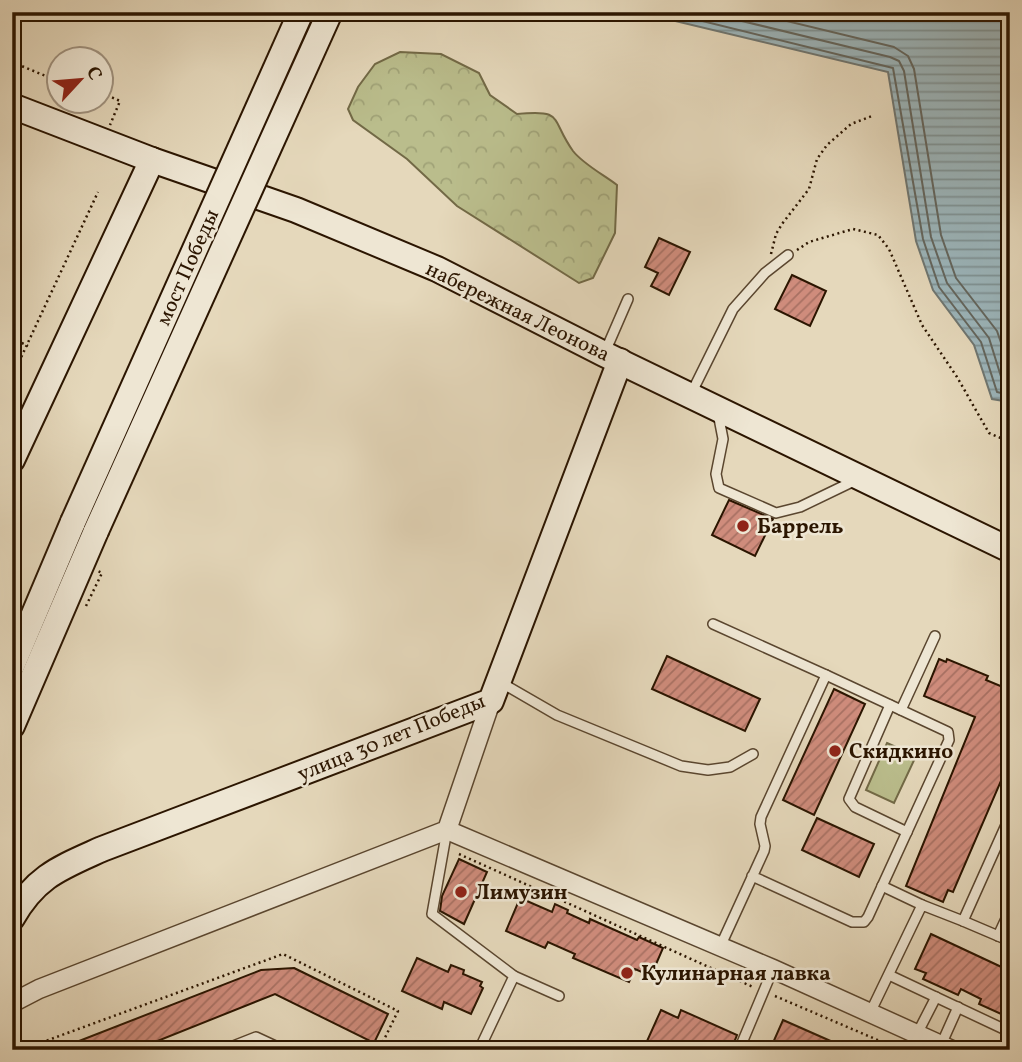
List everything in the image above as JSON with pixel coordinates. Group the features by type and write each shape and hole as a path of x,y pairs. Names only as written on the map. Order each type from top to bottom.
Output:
{"main road":[{"name":"мост Победы","path":"85,526 301,12"},
{"path":"12,666 85,526 330,12"},
{"name":"набережная Леонова","path":"12,106 296,210 437,269 1010,550"},
{"path":"12,460 152,159"},
{"name":"улица 30 лет Победы","path":"12,918 20,903 38,882 58,869 495,691 612,357"},
{"path":"12,726 85,526"}],"street":[{"path":"446,839 495,691"},
{"path":"12,1003 40,989 446,839 773,969 946,1047"}],"lane":[{"path":"691,395 733,309 765,273 788,255"},
{"path":"612,357 628,299"},
{"path":"717,408 723,439 716,474 719,488 776,513 800,507 860,478"},
{"path":"713,624 945,730 950,736 868,917 858,924 752,877"},
{"path":"901,710 934,636"},
{"path":"720,947 765,846 761,817 826,676"},
{"path":"495,691 681,766 708,771 730,767 753,754"},
{"path":"890,705 849,799 850,804 855,807 907,832"},
{"path":"963,921 1010,816"},
{"path":"446,839 432,914 514,976 559,996"},
{"path":"882,886 1010,941"},
{"path":"870,1013 922,905"},
{"path":"998,936 1010,910"},
{"path":"739,1050 773,969"},
{"path":"889,975 1010,1032"},
{"path":"479,1050 514,976"},
{"path":"917,1034 936,997"},
{"path":"946,1047 958,1007"},
{"path":"223,1050 256,1037 284,1050"}],"path":[{"path":"12,62 46,76"},
{"path":"104,141 114,116"},
{"path":"765,273 776,234 809,189 817,159 827,145 851,124 872,116"},
{"path":"12,377 98,192"},
{"path":"788,255 809,242 853,229 878,235 889,249 922,325 957,377 989,433 1010,442"},
{"path":"12,338 28,346"},
{"path":"12,589 22,595"},
{"path":"446,839 763,991 901,1050"},
{"path":"21,1050 283,954 398,1012 379,1050"}],"green space":[{"path":"400,52 441,54 479,73 490,95 517,114 550,115 577,156 617,185 615,233 593,278 579,283 457,206 407,159 353,120 348,109 358,87 375,64"},
{"path":"887,743 916,756 894,803 866,790"}],"water":[{"path":"581,12 1010,12 1010,402 992,399 974,345 933,290 916,241 888,72 667,19"}],"building":[{"path":"659,238 690,252 669,295 651,286 658,273 645,267"},
{"path":"792,275 826,291 810,326 775,309"},
{"name":"Баррель","path":"729,500 773,519 755,556 712,535"},
{"path":"667,656 760,699 745,731 652,689"},
{"path":"939,659 946,662 947,659 988,676 986,680 1010,690 1010,760 953,892 948,890 943,902 906,886 975,717 924,696"},
{"path":"834,689 865,704 814,815 783,800"},
{"path":"817,818 874,844 859,877 802,850"},
{"name":"Лимузин","path":"459,859 487,872 464,924 440,911 442,896"},
{"path":"520,898 552,912 555,904 589,923 590,919 637,940 639,937 663,948 651,976 635,969 629,982 573,958 575,954 548,942 545,948 506,931"},
{"path":"931,934 1010,971 1010,1018 979,1004 981,999 961,989 958,995 923,979 926,973 915,969"},
{"path":"417,958 448,972 451,965 464,970 463,974 482,982 480,986 483,988 471,1014 444,1002 442,1009 402,991"},
{"path":"294,968 388,1014 374,1043 275,994 135,1050 56,1050 261,970"},
{"path":"661,1010 678,1018 681,1010 737,1035 731,1050 643,1050"},
{"path":"783,1020 851,1050 782,1050 772,1045"}],"place":[{"name":"Баррель","path":"743,526"},
{"name":"Скидкино","path":"835,751"},
{"name":"Лимузин","path":"461,892"},
{"name":"Кулинарная лавка","path":"627,973"}]}
